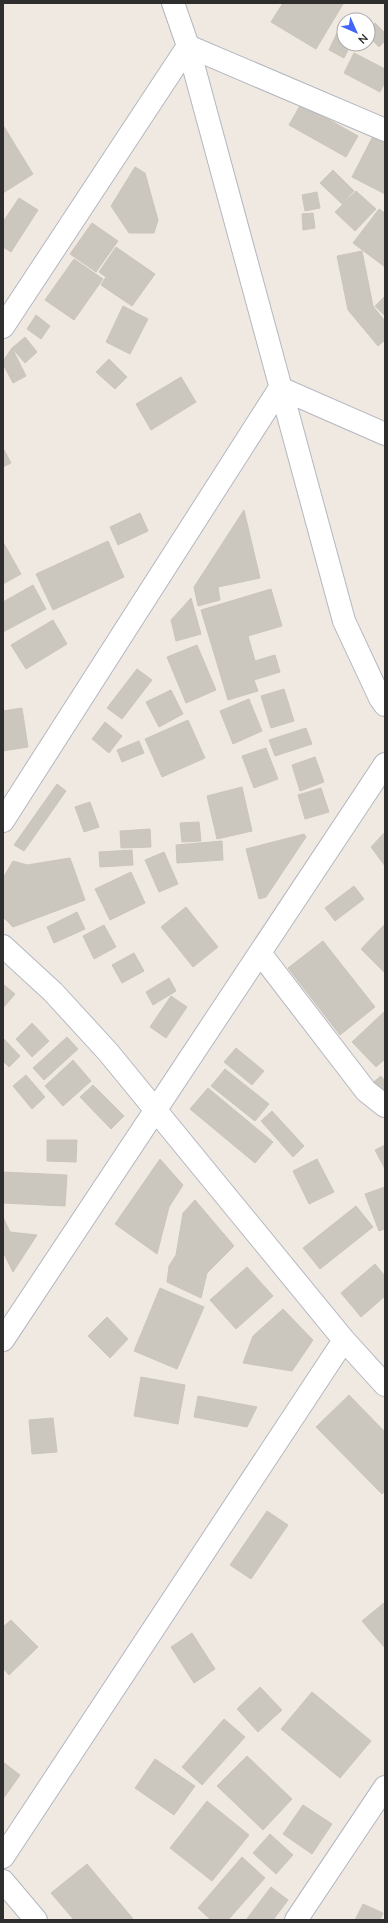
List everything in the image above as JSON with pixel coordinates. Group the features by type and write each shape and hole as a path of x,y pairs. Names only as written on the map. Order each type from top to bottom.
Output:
{"street":[{"path":"173,3 188,46 344,621 380,698 385,705"},
{"path":"188,46 385,130"},
{"path":"3,327 188,46"},
{"path":"280,388 385,434"},
{"path":"3,821 280,388"},
{"path":"3,1340 385,764"},
{"path":"3,946 53,992 108,1052 344,1340 385,1385"},
{"path":"260,953 366,1091 385,1106"},
{"path":"3,1857 344,1340"},
{"path":"296,1920 385,1787"},
{"path":"3,1881 36,1920"}],"building":[{"path":"283,3 343,4 338,12 336,12 336,16 316,49 271,22"},
{"path":"376,24 385,33 385,41 379,47 376,44"},
{"path":"336,35 336,52 347,52 344,58 329,50"},
{"path":"354,53 385,69 385,82 380,92 344,73"},
{"path":"301,104 358,136 346,157 289,125"},
{"path":"3,125 33,174 3,193"},
{"path":"373,136 385,142 385,194 352,177"},
{"path":"135,167 145,173 158,220 154,233 129,233 111,206"},
{"path":"333,170 354,191 342,204 320,183"},
{"path":"356,191 376,209 355,231 335,212"},
{"path":"317,192 320,208 305,211 302,195"},
{"path":"19,198 38,210 11,252 3,247 3,222"},
{"path":"379,209 385,213 385,267 353,243"},
{"path":"313,213 315,228 303,230 302,214"},
{"path":"92,223 118,241 96,272 70,254"},
{"path":"116,247 155,274 132,306 101,285 106,277 99,272"},
{"path":"362,251 373,306 385,321 385,340 378,346 348,310 337,256"},
{"path":"74,259 103,279 74,320 45,300"},
{"path":"385,296 385,316 375,306"},
{"path":"123,306 148,319 130,354 106,342"},
{"path":"36,315 50,326 41,339 27,329"},
{"path":"25,337 37,352 25,363 12,348"},
{"path":"12,348 26,376 13,383 3,364 3,361"},
{"path":"109,359 127,377 115,389 96,372"},
{"path":"181,377 196,402 151,430 136,404"},
{"path":"3,448 11,463 3,467"},
{"path":"244,510 260,578 218,587 220,600 198,606 194,587"},
{"path":"140,513 148,531 118,545 110,527"},
{"path":"108,541 124,577 53,610 36,574"},
{"path":"3,542 21,574 3,584"},
{"path":"33,585 46,609 3,632 3,602"},
{"path":"271,589 282,626 248,636 255,661 275,655 280,672 254,680 258,691 228,700 201,610"},
{"path":"191,598 201,634 176,641 171,620"},
{"path":"53,620 67,644 26,669 11,645"},
{"path":"197,645 216,690 186,703 167,657"},
{"path":"137,669 152,680 122,719 107,708"},
{"path":"284,689 294,721 271,728 261,696"},
{"path":"171,690 183,714 159,727 146,702"},
{"path":"249,699 262,731 233,744 220,711"},
{"path":"22,708 28,747 3,751 3,711"},
{"path":"188,720 205,758 162,777 145,739"},
{"path":"105,722 122,736 109,753 92,739"},
{"path":"306,728 312,744 275,756 269,740"},
{"path":"139,741 144,753 122,762 117,750"},
{"path":"266,748 278,779 254,788 242,756"},
{"path":"315,757 324,782 300,791 292,765"},
{"path":"57,784 66,791 24,851 14,845"},
{"path":"242,787 252,831 217,839 207,796"},
{"path":"321,788 329,812 305,819 298,795"},
{"path":"90,802 99,827 84,832 75,807"},
{"path":"199,822 201,841 182,842 180,823"},
{"path":"150,829 151,847 121,848 120,831"},
{"path":"385,832 385,866 371,847"},
{"path":"304,834 306,837 266,897 259,899 246,849"},
{"path":"222,841 223,860 177,863 176,845"},
{"path":"132,850 133,865 100,867 99,852"},
{"path":"164,852 178,884 159,892 145,860"},
{"path":"70,858 85,900 13,927 3,917 3,878 13,861 27,865"},
{"path":"131,872 145,903 110,920 95,889"},
{"path":"354,886 364,899 335,921 325,908"},
{"path":"186,907 218,947 193,967 161,927"},
{"path":"77,912 85,929 54,943 47,927"},
{"path":"385,924 385,973 361,949"},
{"path":"104,925 116,947 94,959 83,936"},
{"path":"323,941 375,1007 340,1035 288,968"},
{"path":"134,953 144,971 122,983 112,965"},
{"path":"169,978 176,991 153,1005 146,992"},
{"path":"3,984 15,994 3,1008"},
{"path":"171,996 187,1007 166,1038 150,1027"},
{"path":"385,1011 385,1059 376,1067 352,1042"},
{"path":"32,1023 49,1041 32,1057 16,1039"},
{"path":"67,1037 78,1049 44,1080 33,1068"},
{"path":"3,1038 20,1056 9,1067 3,1061"},
{"path":"236,1048 264,1071 252,1085 224,1062"},
{"path":"73,1060 91,1081 63,1106 45,1086"},
{"path":"225,1069 269,1104 255,1121 211,1086"},
{"path":"26,1075 45,1097 32,1109 13,1086"},
{"path":"381,1076 385,1081 385,1100 371,1084"},
{"path":"93,1085 124,1116 111,1129 80,1097"},
{"path":"208,1088 273,1142 255,1163 190,1109"},
{"path":"272,1111 304,1146 293,1157 261,1121"},
{"path":"47,1140 77,1140 76,1162 47,1161"},
{"path":"385,1145 385,1169 375,1150"},
{"path":"160,1159 183,1185 169,1207 157,1254 115,1224"},
{"path":"317,1159 334,1192 309,1204 293,1171"},
{"path":"3,1172 67,1175 65,1206 3,1203"},
{"path":"385,1187 385,1229 379,1231 365,1194"},
{"path":"195,1200 234,1246 207,1273 201,1298 167,1282 169,1266 176,1255 183,1213"},
{"path":"356,1206 373,1227 320,1269 303,1248"},
{"path":"3,1217 10,1232 37,1235 13,1272 3,1252"},
{"path":"375,1264 385,1276 385,1296 361,1317 341,1293"},
{"path":"247,1267 273,1296 236,1329 210,1300"},
{"path":"160,1288 204,1307 177,1369 134,1351"},
{"path":"283,1309 313,1340 292,1371 243,1363 253,1336"},
{"path":"107,1317 128,1339 110,1358 88,1336"},
{"path":"141,1377 185,1385 178,1424 134,1416"},
{"path":"349,1395 385,1432 385,1491 382,1494 316,1427"},
{"path":"198,1396 257,1407 247,1427 194,1417"},
{"path":"53,1418 57,1452 32,1454 29,1420"},
{"path":"267,1511 288,1525 251,1579 230,1565"},
{"path":"385,1602 385,1648 362,1621"},
{"path":"11,1620 38,1647 9,1675 3,1668 3,1627"},
{"path":"192,1633 215,1669 194,1683 171,1647"},
{"path":"260,1687 282,1710 258,1732 237,1709"},
{"path":"312,1692 371,1741 340,1778 281,1729"},
{"path":"224,1719 245,1737 202,1785 182,1767"},
{"path":"247,1756 292,1799 263,1830 217,1786"},
{"path":"155,1759 195,1786 174,1815 135,1788"},
{"path":"3,1762 20,1775 3,1799"},
{"path":"207,1801 249,1835 212,1881 170,1848"},
{"path":"303,1805 332,1824 312,1854 283,1834"},
{"path":"270,1834 293,1855 276,1874 253,1853"},
{"path":"242,1857 265,1878 228,1920 211,1920 198,1908"},
{"path":"87,1864 134,1920 74,1920 51,1893"},
{"path":"271,1887 288,1900 273,1920 246,1920"},
{"path":"363,1904 383,1913 380,1920 355,1920"}]}
